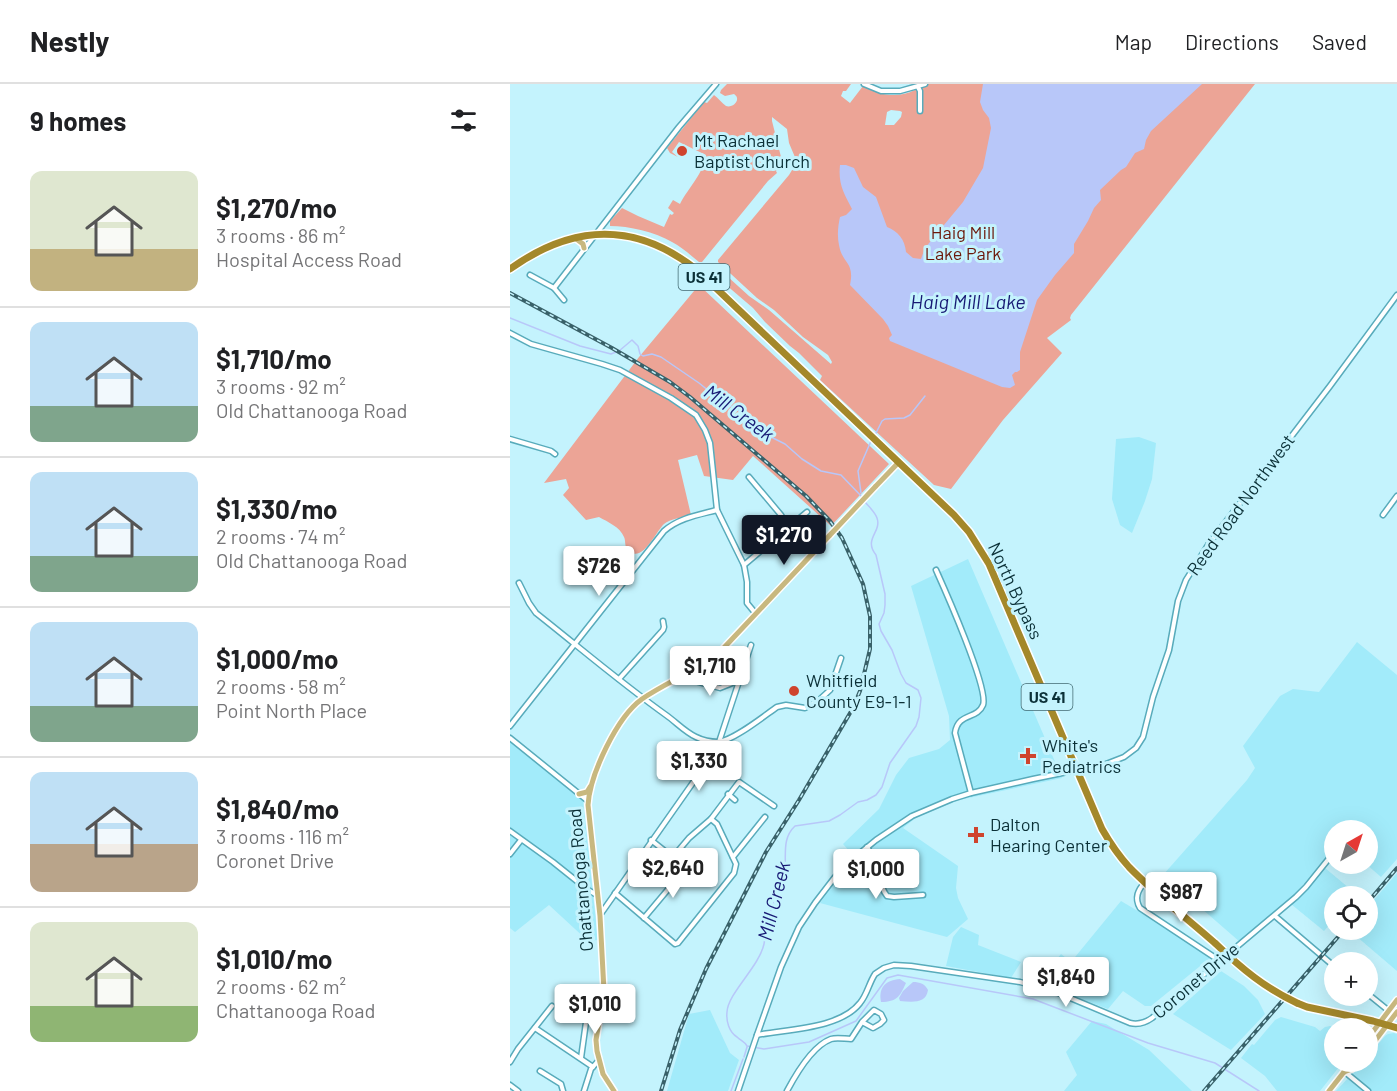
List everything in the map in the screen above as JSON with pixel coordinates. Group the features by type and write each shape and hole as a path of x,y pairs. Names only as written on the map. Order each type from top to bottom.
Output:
{"highway":[{"name":"North Bypass","path":"511,267 561,242 595,235 628,236 644,240 660,246 697,270 954,515 974,539 990,564 1102,830 1129,867 1269,989 1297,1003 1397,1028"}],"main road":[{"path":"575,238 583,243 584,248"},
{"name":"Chattanooga Road","path":"614,1091 603,1074 598,1060 596,1040 604,991 600,916 588,801 597,767 624,717 643,699 702,666 718,654 899,462"},
{"path":"579,794 587,792 591,786"},
{"path":"1378,1034 1397,1000"},
{"path":"1378,1029 1397,1013"},
{"path":"1329,1091 1344,1072"}],"street":[{"path":"554,288 716,84"},
{"path":"864,84 881,91 900,91 925,84"},
{"path":"918,87 920,111"},
{"path":"530,275 554,288 564,300"},
{"name":"Reed Road Northwest","path":"757,1035 784,959 799,927 835,877 867,847 912,816 942,803 971,793 1106,764 1124,757 1136,748 1146,728 1153,697 1169,650 1178,601 1186,580 1208,545 1397,295"},
{"path":"510,333 531,344 620,370 671,398 696,415 710,443 717,510 744,565 747,603 756,614"},
{"path":"510,439 555,454"},
{"path":"749,477 789,528"},
{"path":"1383,515 1396,498"},
{"path":"510,726 664,531 673,523 683,519 717,510"},
{"path":"744,565 807,512"},
{"path":"936,570 961,628 984,698 981,709 961,720 956,730 971,793"},
{"path":"519,583 536,613 643,699 696,738 719,742 728,739 777,706 805,708 818,701 830,690 842,658"},
{"path":"619,680 663,630 663,621"},
{"path":"600,916 719,742 751,645"},
{"path":"680,677 720,688 740,680"},
{"path":"510,738 588,801"},
{"path":"673,857 689,838 711,819 739,782 774,806"},
{"path":"728,794 735,800"},
{"path":"733,857 765,817"},
{"path":"615,893 675,944 678,942 734,873 736,864 717,824 711,819"},
{"path":"510,831 597,895"},
{"path":"510,854 521,840"},
{"path":"651,840 700,879 705,874"},
{"path":"867,847 875,861 882,889 887,896 923,895"},
{"name":"Coronet Drive","path":"757,1035 829,1022 846,1015 859,1004 875,974 894,965 1034,986 1056,992 1130,1023 1139,1024 1152,1018 1275,916 1306,887 1324,865"},
{"path":"644,918 686,867"},
{"path":"1145,882 1137,897 1140,908 1220,961"},
{"path":"1275,916 1324,958"},
{"path":"1378,1002 1389,1011"},
{"path":"572,1005 601,1010"},
{"path":"510,1062 552,1006"},
{"path":"581,1059 588,1008"},
{"path":"787,1091 798,1071 818,1048 832,1038 851,1039 862,1022 874,1010 882,1014 884,1020 873,1028 862,1022"},
{"path":"535,1028 593,1066"},
{"path":"738,1091 757,1035"},
{"path":"584,1091 590,1072 598,1060"},
{"path":"590,1072 594,1070 603,1074"},
{"path":"540,1071 561,1084 563,1091"},
{"path":"1344,1072 1368,1091"},
{"path":"510,1085 518,1091"}],"shaded area":[{"path":"1139,437 1156,443 1152,479 1132,533 1120,525 1112,499 1116,439"},
{"path":"968,559 1062,778 959,800 917,817 903,828 958,866 956,888 968,919 947,937 820,903 838,878 857,860 843,844 879,809 896,775 909,758 939,749 950,740 949,716 911,586"},
{"path":"1357,642 1397,675 1397,859 1381,877 1378,874 1378,820 1324,820 1324,860 1295,894 1240,942 1163,875 1255,768 1243,746 1280,696 1293,689 1319,692"},
{"path":"510,742 583,801 598,940 588,941 549,905 515,932 510,928"},
{"path":"1324,869 1324,874 1332,874 1347,886 1324,886 1324,931 1291,904"},
{"path":"1397,873 1397,971 1378,955 1378,952 1375,952 1361,940 1378,940 1378,895"},
{"path":"1121,901 1210,958 1151,1006 1145,1006 1123,991 1108,1009 1038,983 1061,954 1071,962"},
{"path":"961,927 979,935 978,945 1021,962 1011,978 946,966 953,937"},
{"path":"1221,971 1244,986 1258,1000 1265,1014 1231,1050 1173,1014"},
{"path":"710,1010 730,1053 739,1060 728,1091 667,1091 689,1014"},
{"path":"1281,1017 1315,1027 1320,1031 1324,1028 1324,1072 1335,1072 1320,1091 1277,1091 1265,1076 1241,1058 1275,1020"},
{"path":"1092,1021 1106,1024 1149,1050 1192,1091 1064,1091 1077,1075 1066,1052"},
{"path":"1388,1034 1397,1034 1397,1091 1336,1091 1354,1072 1378,1072 1378,1044"}],"green space":[{"name":"Haig Mill Lake Park","path":"727,84 851,84 841,96 850,103 863,86 882,94 895,95 909,93 927,84 1255,84 1071,315 1071,320 1047,338 1062,353 1003,420 951,489 934,485 820,380 822,376 753,308 711,272 716,266 831,364 828,355 803,337 718,262 797,162 789,143 787,129 772,117 782,161 777,173 702,262 658,235 633,228 610,226 610,221 622,208 664,227 670,214 674,213 668,208 673,200 680,204 699,174 706,155 679,142 672,152 678,157 670,153 667,148 704,102 707,103 714,95 726,106 735,103 737,97 734,94 725,96 720,93","holes":["887,112 902,112 901,117 894,125 885,125"]},
{"path":"699,285 889,464 831,526 753,456 733,480 704,476 697,455 678,460 691,515 667,522 643,550 633,553 628,550 622,533 617,528 599,517 586,520 563,495 569,488 566,479 544,483 639,357"}],"water":[{"name":"Haig Mill Lake","path":"983,84 1202,84 1151,131 1144,149 1135,153 1126,167 1100,190 1101,200 1074,244 1074,253 1037,300 1020,352 1020,370 1012,375 1015,385 1010,388 1002,387 890,341 889,338 892,335 883,319 850,285 850,267 843,256 838,238 840,217 852,209 840,178 840,165 846,165 854,168 863,187 876,197 887,227 900,236 906,252 913,258 921,259 925,248 963,202 983,168 991,128 989,118 980,102"},
{"path":"900,979 906,983 900,995 891,1001 881,1002 880,997 884,985"},
{"path":"913,982 925,986 928,990 927,995 918,1001 900,1001 899,998 903,991"}],"waterway":[{"name":"Mill Creek","path":"510,318 580,346 611,354 616,352"},
{"name":"Mill Creek","path":"619,351 632,340 643,356 652,354 661,357 720,400 741,412 765,434 785,444 802,459 821,471 841,475 863,498"},
{"path":"875,435 882,421 910,415 925,396"},
{"path":"861,493 858,471 871,441"},
{"name":"Mill Creek","path":"865,502 875,514 878,523 871,544 876,555 885,594 884,613 879,624 906,683 918,690 921,698 919,717 916,726 890,763 882,787 876,795 858,802 829,821 795,826 790,831 786,844 784,878 767,922 761,953 732,997 727,1012 729,1026 734,1035 747,1046 764,1049 809,1042 856,1021 887,978 898,975 1033,999 1148,1043 1215,1063 1259,1091"},
{"path":"744,1057 747,1047"},
{"path":"731,1091 743,1059"}],"railway":[{"path":"510,293 670,382 806,496 830,521 842,538 863,584 870,616 870,649 860,691 853,708 766,852 706,969 680,1030 661,1091"},
{"path":"1378,890 1397,868"},
{"path":"1204,1091 1335,940"}],"place":[{"name":"Mt Rachael Baptist Church","path":"682,151"},
{"name":"Whitfield County E9-1-1","path":"794,691"},
{"name":"White's Pediatrics","path":"1028,756"},
{"name":"Dalton Hearing Center","path":"976,835"}]}
